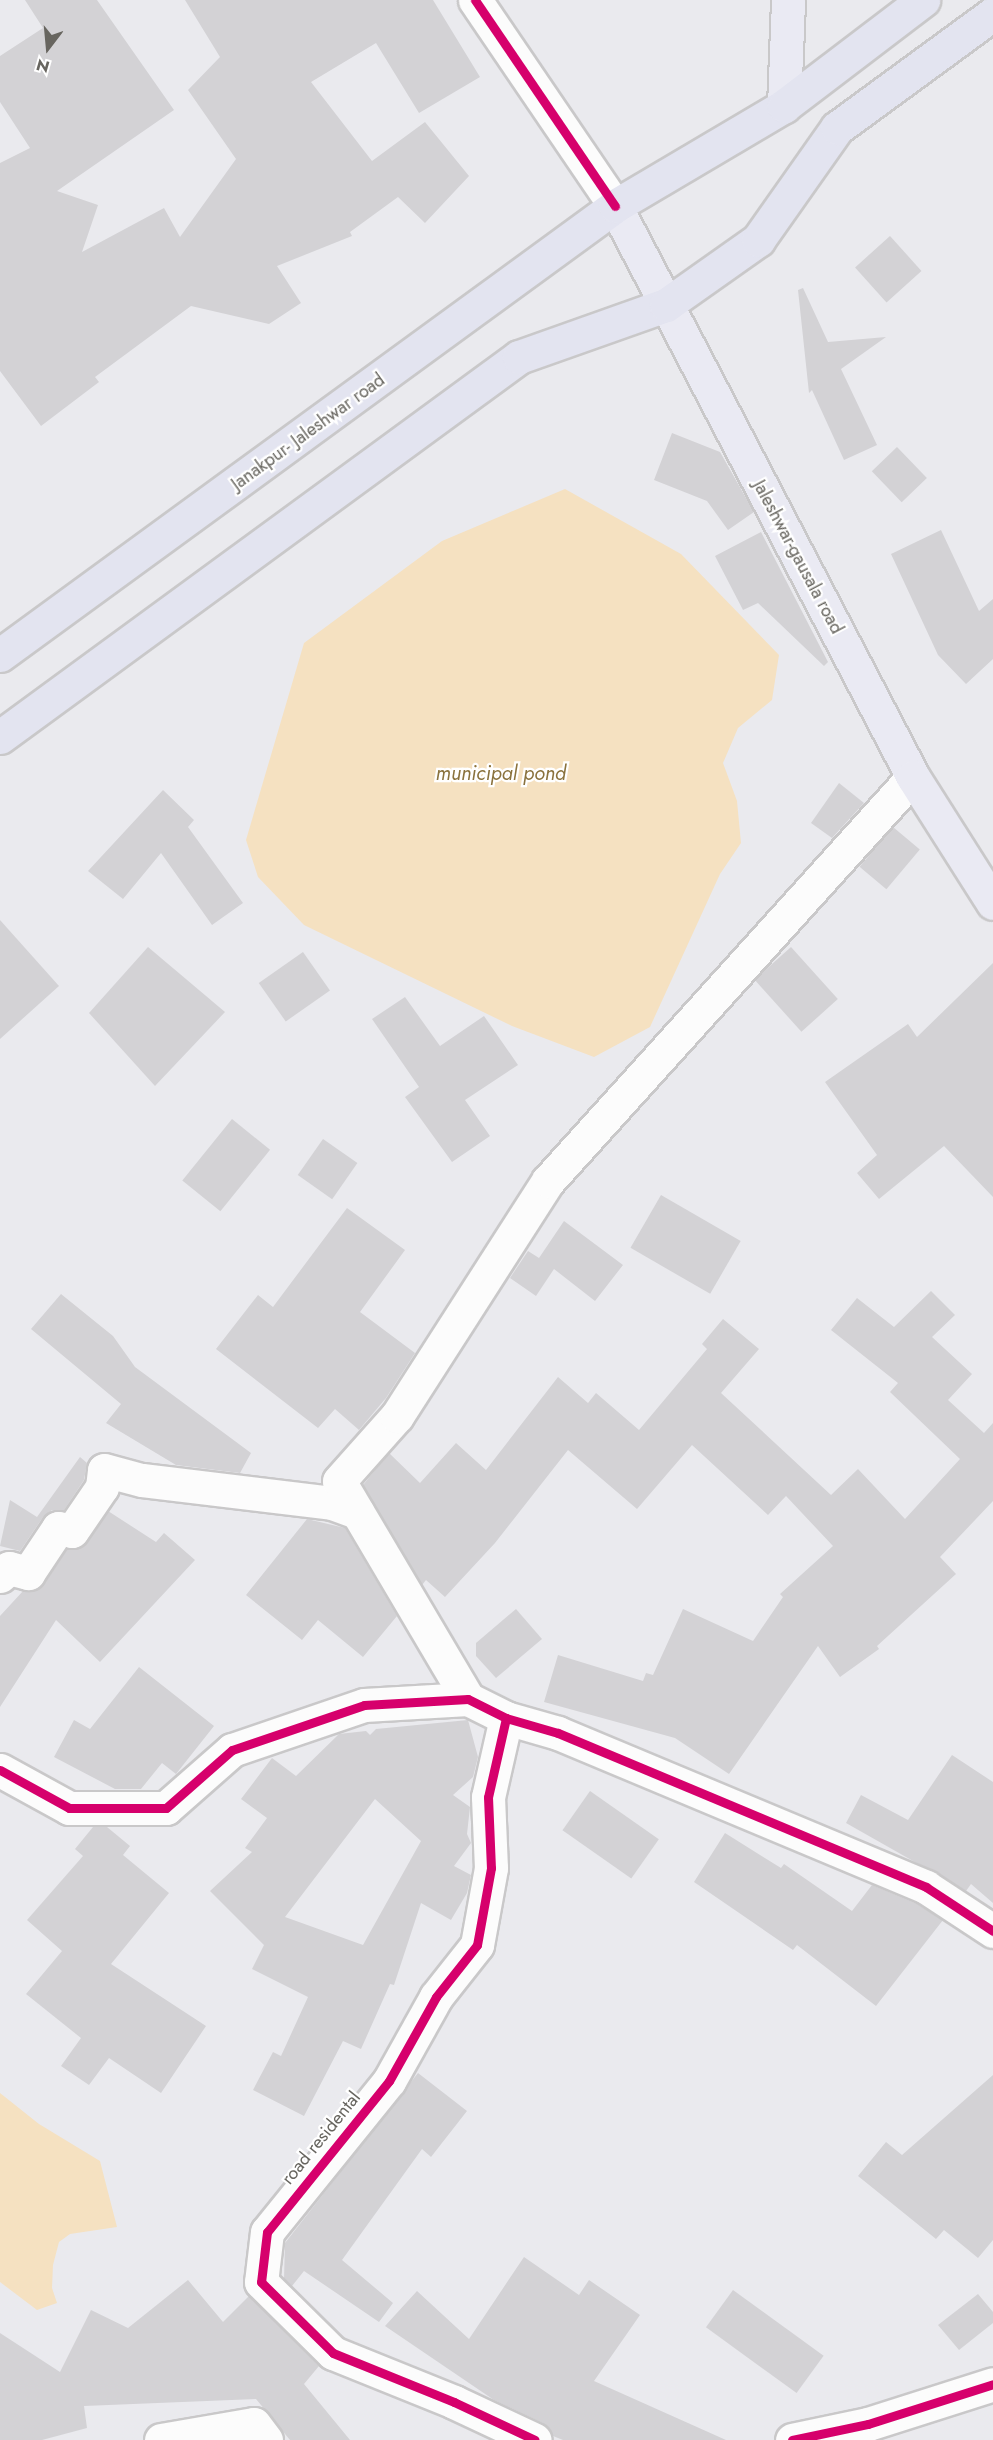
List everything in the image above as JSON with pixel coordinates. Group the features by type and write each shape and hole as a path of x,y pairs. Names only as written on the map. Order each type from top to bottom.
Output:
{"highway":[{"name":"Janakpur- Jaleshwar road","path":"0,655 615,206 784,106 923,0"},
{"path":"0,737 519,357 666,304 758,240 837,128 993,14"}],"main road":[{"path":"784,106 788,0"},
{"name":"Jaleshwar-gausala road","path":"615,206 914,777 993,903"}],"street":[{"path":"475,0 615,206"},
{"path":"468,1699 339,1480 397,1416 548,1181 914,777"},
{"path":"0,1576 9,1568 28,1573 58,1528 72,1531 102,1487 104,1470 142,1480 332,1503 357,1512"},
{"path":"0,1770 69,1808 166,1808 232,1750 364,1705 468,1699 506,1718 558,1733 926,1887 993,1931"},
{"name":"road residental","path":"506,1718 488,1797 491,1868 477,1945 436,1997 389,2081 267,2232 261,2282 333,2353 454,2402 535,2440"},
{"path":"792,2440 868,2424 993,2384"},
{"path":"161,2440 254,2424 266,2440"}],"water":[{"name":"municipal pond","path":"565,489 681,554 779,655 772,700 738,728 723,763 737,801 741,843 720,874 650,1027 594,1057 512,1026 304,925 258,877 246,840 304,643 442,541"},
{"path":"0,2093 39,2124 100,2161 117,2227 70,2234 59,2242 53,2265 52,2288 57,2303 37,2310 0,2282"}],"building":[{"path":"25,0 97,0 174,110 57,191 98,205 82,252 164,208 180,237 236,159 188,90 220,57 185,0 433,0 480,77 419,113 376,43 311,82 372,161 425,122 469,176 425,223 398,197 350,232 352,236 277,266 301,303 269,324 191,306 95,377 99,382 41,426 0,371 0,163 30,148 0,102 0,56 43,28"},
{"path":"890,236 921,271 887,302 855,267"},
{"path":"803,288 828,342 886,337 841,369 877,445 844,460 812,390 809,393 798,290"},
{"path":"672,433 720,452 754,512 728,530 707,501 654,480"},
{"path":"897,447 927,478 902,502 872,471"},
{"path":"941,530 979,611 993,599 993,659 966,684 938,655 891,554"},
{"path":"761,532 828,662 824,666 758,603 743,610 715,556"},
{"path":"839,783 864,803 832,838 811,823"},
{"path":"163,790 194,820 188,827 243,903 212,925 161,853 123,899 88,871"},
{"path":"893,827 920,849 886,889 860,867"},
{"path":"0,920 59,986 0,1039"},
{"path":"148,947 225,1012 155,1086 89,1013"},
{"path":"791,947 838,999 801,1032 755,980"},
{"path":"303,952 330,991 286,1021 259,983"},
{"path":"993,963 993,1197 944,1146 879,1199 857,1173 877,1155 825,1082 908,1024 917,1037"},
{"path":"405,997 440,1046 484,1016 518,1065 465,1100 490,1136 452,1162 405,1097 419,1087 372,1019"},
{"path":"232,1119 270,1150 220,1211 182,1180"},
{"path":"323,1139 357,1163 332,1199 298,1175"},
{"path":"661,1195 741,1241 710,1294 630,1248"},
{"path":"347,1208 405,1250 360,1312 415,1353 386,1398 359,1430 335,1409 318,1428 216,1349 258,1295 273,1307"},
{"path":"564,1221 623,1265 595,1301 554,1269 536,1296 510,1278 528,1251 539,1258"},
{"path":"931,1291 955,1315 932,1337 972,1374 948,1400 984,1433 993,1423 993,1501 940,1557 956,1574 877,1646 879,1649 840,1677 818,1646 729,1774 675,1738 544,1702 558,1655 643,1681 646,1673 653,1675 683,1609 753,1641 783,1597 780,1594 833,1546 786,1496 768,1515 692,1445 637,1509 568,1450 495,1543 445,1597 426,1580 422,1585 363,1485 389,1453 420,1483 456,1443 486,1470 558,1377 588,1403 596,1393 639,1430 707,1349 702,1344 723,1319 759,1349 721,1393 831,1495 858,1469 905,1519 960,1459 890,1392 898,1383 831,1330 857,1298 894,1327"},
{"path":"61,1294 113,1336 135,1367 251,1453 240,1473 176,1465 106,1423 121,1404 31,1329"},
{"path":"80,1457 87,1463 84,1480 64,1510 52,1510 43,1517 20,1551 0,1546 10,1500 37,1517"},
{"path":"108,1511 156,1542 164,1533 195,1560 100,1662 56,1620 0,1707 0,1616 23,1591 34,1591 43,1584 67,1549 78,1549 87,1542"},
{"path":"307,1519 345,1528 397,1616 363,1657 318,1620 302,1640 246,1595"},
{"path":"516,1609 542,1639 496,1678 476,1656 476,1643"},
{"path":"139,1667 214,1726 176,1774 162,1763 141,1789 115,1789 54,1757 74,1720 90,1729"},
{"path":"468,1720 478,1757 473,1777 453,1795 470,1807 467,1834 471,1843 454,1866 471,1875 467,1893 451,1920 421,1903 394,1985 390,1984 361,2049 343,2041 304,2116 253,2090 273,2052 281,2056 308,1997 252,1969 264,1945 210,1891 252,1852 245,1848 267,1818 241,1799 272,1758 296,1776 339,1734 366,1731 370,1735 376,1729","holes":["375,1799 421,1841 363,1945 285,1917"]},
{"path":"952,1755 993,1782 993,1903 971,1884 966,1891 846,1823 861,1795 908,1820"},
{"path":"590,1791 659,1839 631,1878 562,1830"},
{"path":"93,1827 107,1827 130,1846 123,1855 169,1893 111,1964 206,2026 161,2093 109,2058 89,2085 61,2066 81,2038 26,1994 62,1951 27,1920 83,1856 75,1849"},
{"path":"725,1833 781,1868 784,1864 852,1911 872,1885 917,1904 943,1920 876,2006 797,1945 793,1950 694,1882"},
{"path":"418,2073 467,2111 431,2157 422,2149 342,2260 393,2303 379,2322 304,2271 292,2286 284,2279 285,2243"},
{"path":"993,2075 993,2240 978,2258 944,2230 936,2239 858,2176 886,2142 902,2155"},
{"path":"524,2257 579,2295 589,2280 640,2315 594,2381 726,2440 563,2440 553,2436 543,2423 494,2400 385,2326 417,2291 469,2339"},
{"path":"188,2280 223,2322 249,2296 319,2366 304,2384 350,2440 290,2440 256,2399 84,2406 87,2428 42,2440 0,2440 0,2333 60,2372 91,2310 128,2328"},
{"path":"733,2290 824,2356 797,2393 706,2327"},
{"path":"978,2294 993,2312 993,2323 959,2350 938,2325"}],"cycle path":[{"path":"475,0 615,206"},
{"path":"0,1770 69,1808 166,1808 232,1750 364,1705 468,1699 506,1718 558,1733 926,1887 993,1931"},
{"path":"506,1718 488,1797 491,1868 477,1945 436,1997 389,2081 267,2232 261,2282 333,2353 454,2402 535,2440"},
{"path":"792,2440 868,2424 993,2384"}]}
